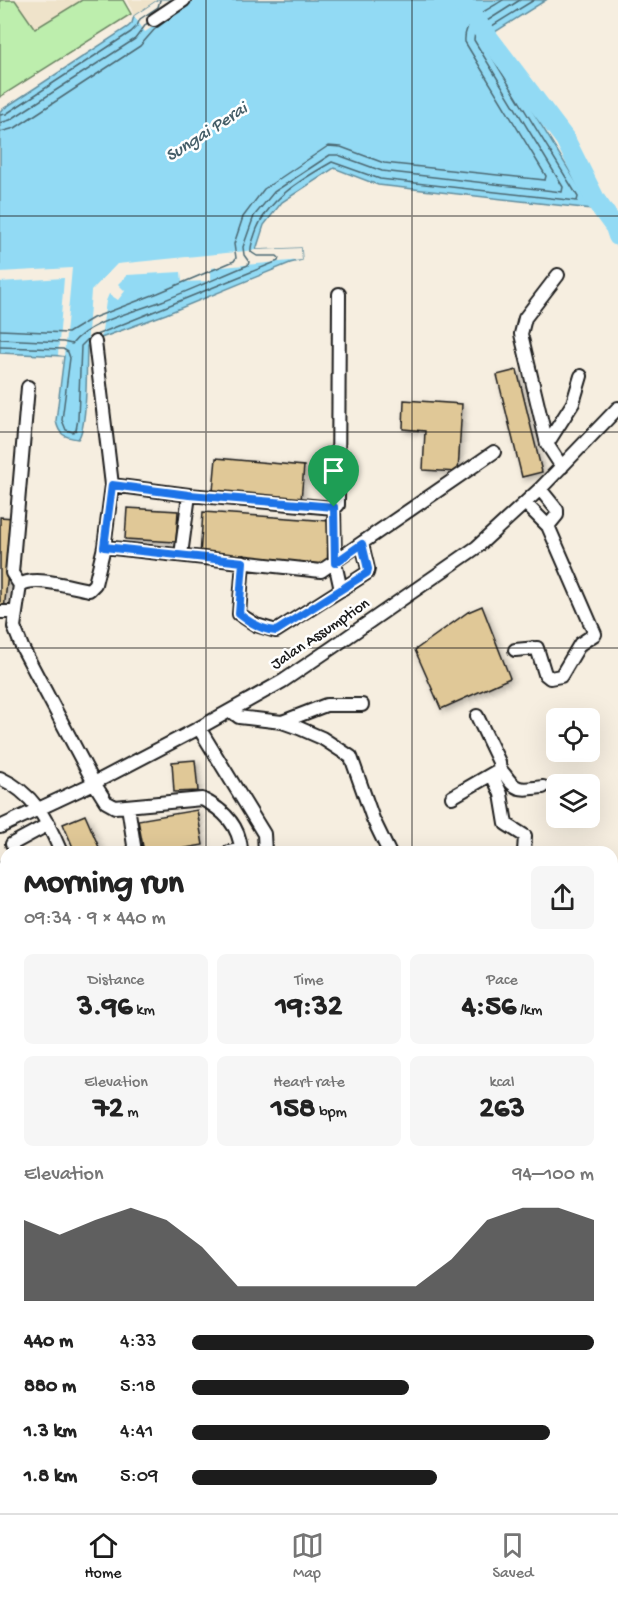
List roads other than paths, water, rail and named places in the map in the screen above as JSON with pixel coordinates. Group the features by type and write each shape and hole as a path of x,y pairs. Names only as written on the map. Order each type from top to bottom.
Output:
{"street":[{"path":"154,20 184,0"},
{"path":"558,275 525,318 521,334 547,444 562,467"},
{"path":"112,485 189,495 334,507 338,505 339,294"},
{"path":"20,585 35,580 89,590 95,584 104,547 112,485 95,342"},
{"path":"547,444 573,404 581,376"},
{"path":"28,387 12,573 20,585 14,627 22,647 106,802 115,807 202,799 215,805 237,828 240,846"},
{"name":"Jalan Assumption","path":"1,827 39,807 94,783 231,711 283,681 399,603 477,547 540,489 618,408"},
{"path":"104,547 321,571 494,452"},
{"path":"540,489 557,510 557,515 548,526"},
{"path":"181,555 189,495"},
{"path":"515,650 537,648 544,674 550,678 561,676 580,644 595,634 548,526 525,503"},
{"path":"334,507 335,563 341,590"},
{"path":"243,562 239,614 269,631 276,631 367,573 362,544"},
{"path":"0,612 15,612"},
{"path":"282,722 326,705 362,705"},
{"path":"231,711 239,717 282,722 322,738 351,757 373,819 386,846"},
{"path":"452,797 496,771 500,762 477,716"},
{"path":"199,728 264,834 265,846"},
{"path":"496,771 516,789 543,787"},
{"path":"496,771 506,824 525,836 524,846"},
{"path":"0,778 9,782 39,807 58,846"},
{"path":"128,806 134,846"},
{"path":"16,846 49,824"},
{"path":"1,827 12,846"}],"water":[{"name":"Sungai Perai","path":"158,0 546,0 487,37 593,209 378,185 334,168 282,202 264,225 256,250 301,248 302,260 101,338 87,346 85,409 81,432 78,439 66,436 59,429 56,421 64,356 0,353 0,111 128,27 134,16"}],"waterway":[{"path":"460,0 565,139 596,201 615,227 618,236"}]}
